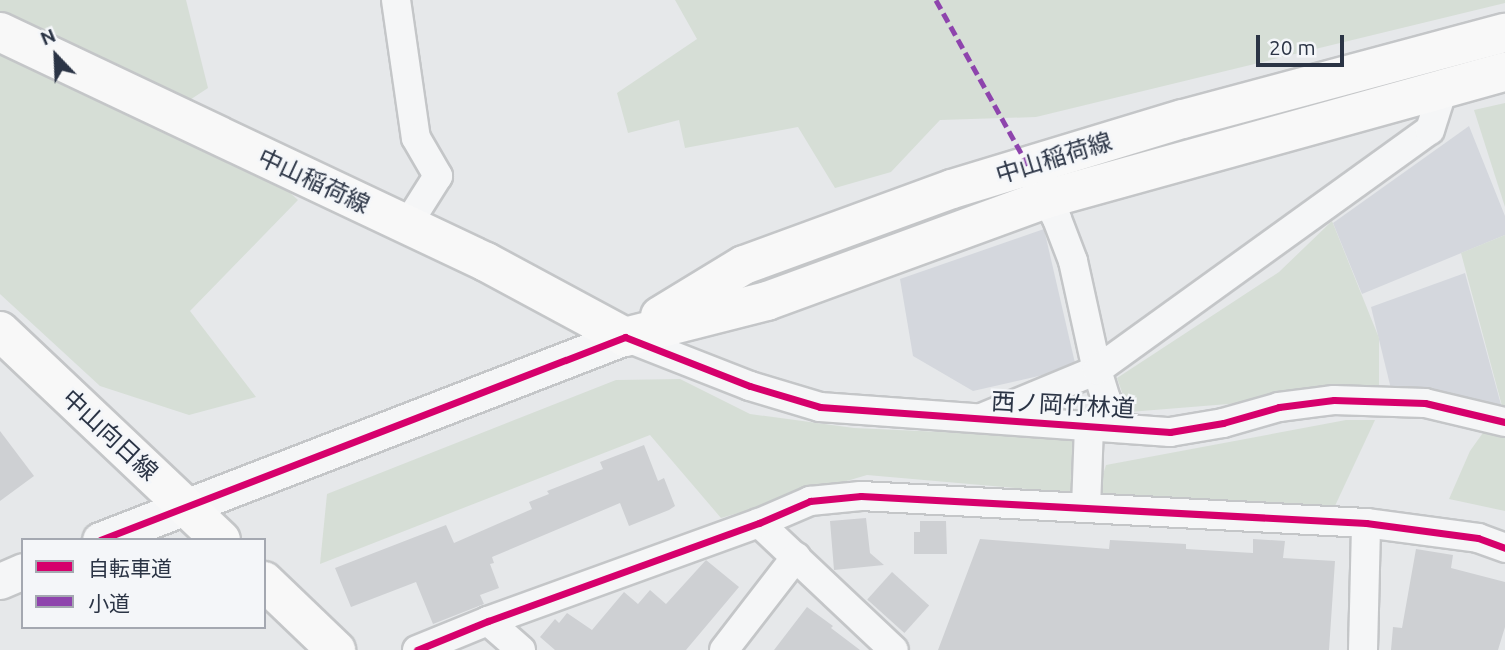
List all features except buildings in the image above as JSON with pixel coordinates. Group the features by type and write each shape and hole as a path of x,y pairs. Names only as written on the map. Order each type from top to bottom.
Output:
{"main road":[{"name":"中山稲荷線","path":"0,32 486,262 625,337 767,301 1046,199 1505,72"},
{"name":"中山稲荷線","path":"625,337 744,265 952,189 1183,119 1505,33"},
{"name":"中山向日線","path":"0,331 219,538"},
{"path":"266,583 336,650"}],"street":[{"path":"396,0 415,138 438,176 407,225"},
{"path":"978,419 1097,370 1430,130 1443,89"},
{"path":"1028,166 1046,199 1073,261 1097,370 1106,399 1120,426"},
{"path":"105,538 184,505 625,337"},
{"name":"西ノ岡竹林道","path":"625,337 750,386 820,407 1120,426 1170,432 1223,423 1279,407 1334,400 1424,403 1505,422"},
{"path":"1086,508 1089,426"},
{"path":"417,650 488,621 759,523 810,500 861,496 1366,523 1478,538 1505,548"},
{"path":"759,523 894,650"},
{"path":"1363,650 1366,523"},
{"path":"724,650 796,557"},
{"path":"0,581 21,572"},
{"path":"488,621 520,650"}],"shaded area":[{"path":"0,0 186,0 208,88 164,117 258,164 298,200 190,311 256,397 189,415 100,386 0,294"},
{"path":"675,0 1505,0 1505,3 1036,117 940,120 891,172 835,188 798,127 685,148 679,120 628,133 617,93 697,39"},
{"path":"1505,103 1505,207 1474,110"},
{"path":"1469,126 1505,216 1505,235 1362,294 1333,223"},
{"path":"1332,221 1379,338 1379,398 1292,399 1129,412 1117,378 1279,272"},
{"path":"1044,229 1075,363 1043,375 973,391 913,356 900,279"},
{"path":"1505,235 1505,511 1449,499 1470,451 1502,406 1461,253"},
{"path":"1465,273 1503,412 1392,393 1371,307"},
{"path":"680,379 750,414 854,428 1073,438 1072,493 867,475 721,518 650,435 320,564 327,494 616,380"},
{"path":"1346,420 1375,420 1334,508 1097,494 1106,465"}],"marked path":[{"path":"936,0 1028,165"}],"cycle path":[{"path":"105,538 625,337 750,386 820,407 1170,432 1223,423 1279,407 1334,400 1425,403 1505,422"},
{"path":"417,650 488,621 759,523 810,501 861,496 1366,523 1478,538 1505,548"}]}
